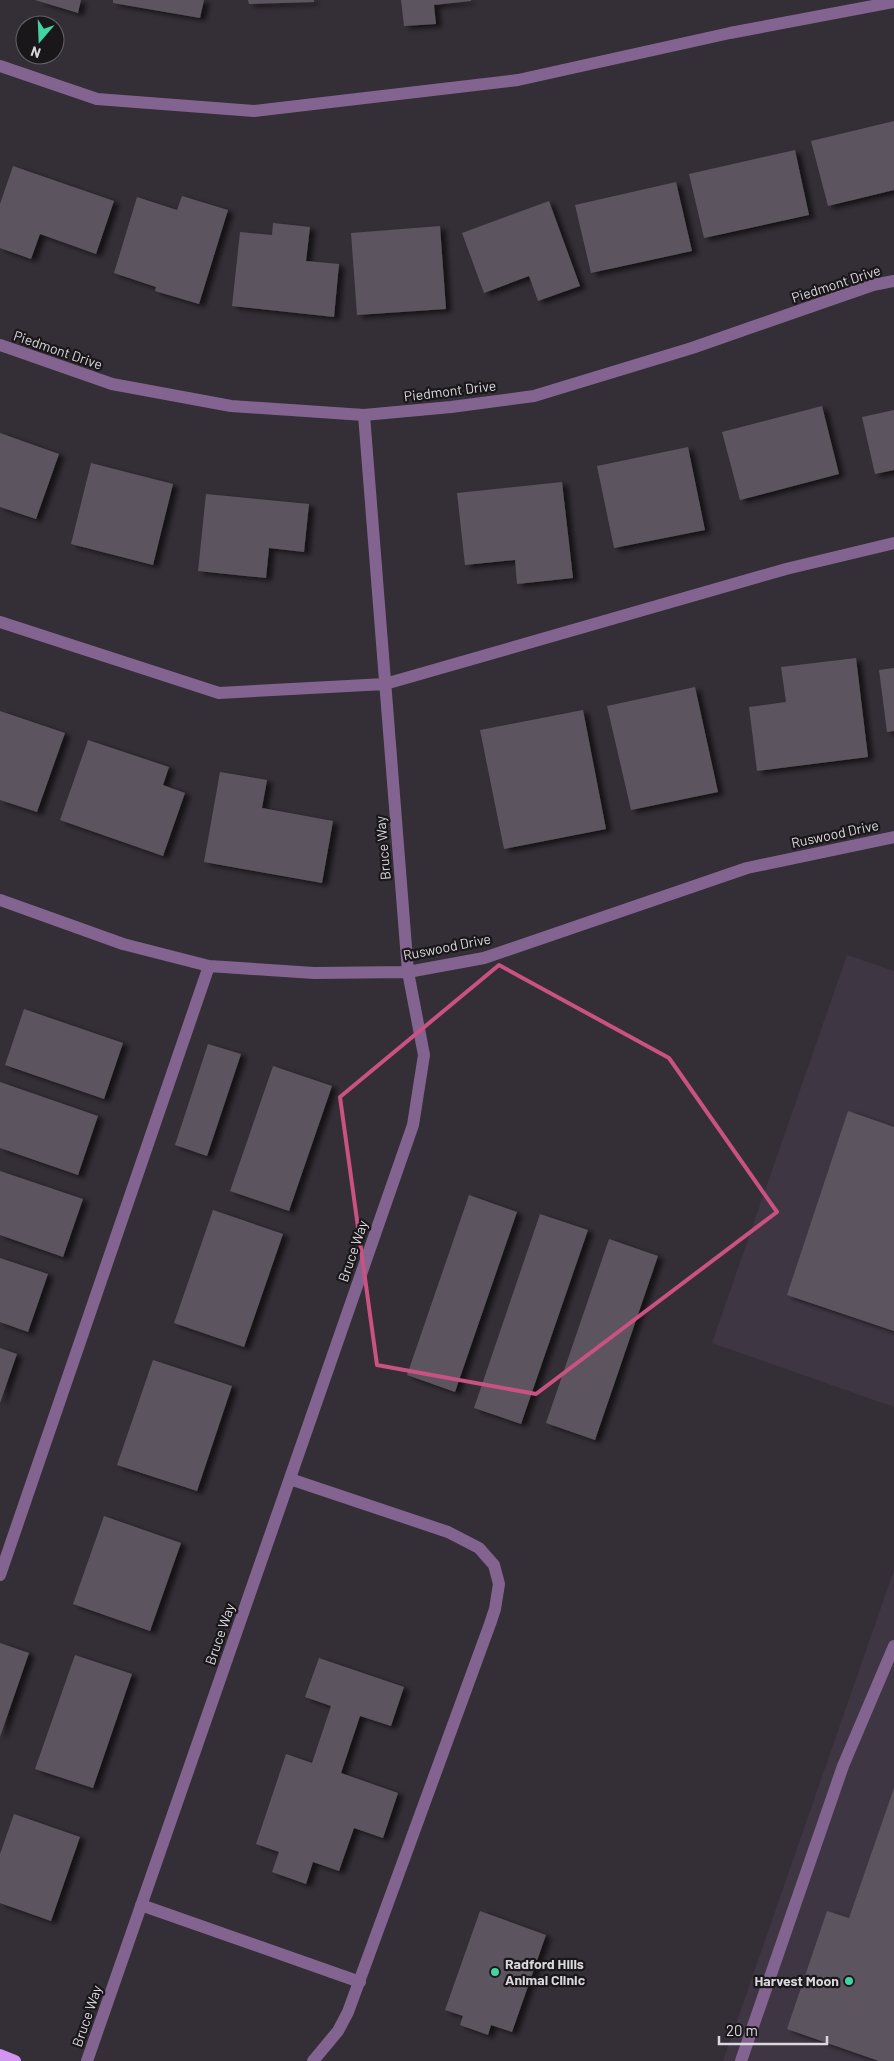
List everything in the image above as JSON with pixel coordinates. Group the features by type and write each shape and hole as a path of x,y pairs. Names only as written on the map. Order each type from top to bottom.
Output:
{"main road":[{"path":"0,2056 15,2061"}],"street":[{"path":"0,66 97,99 254,112 518,80 730,33 894,2"},
{"name":"Piedmont Drive","path":"0,345 112,384 231,406 364,416 450,408 534,396 692,348 872,285 894,281"},
{"name":"Bruce Way","path":"87,2061 413,1125 424,1055 408,972 364,416"},
{"path":"0,622 219,693 385,684 786,569 894,543"},
{"name":"Ruswood Drive","path":"0,900 123,944 209,966 314,974 408,972 484,958 747,868 894,837"},
{"path":"0,1575 209,966"},
{"path":"290,1479 448,1532 479,1548 494,1565 499,1584 496,1609 360,1982 338,2030 313,2061"},
{"path":"741,2061 843,1766 894,1646"},
{"path":"141,1905 360,1982"}],"highlighted area":[{"path":"499,965 669,1058 777,1212 536,1394 377,1365 340,1097"}],"shaded area":[{"path":"847,955 894,971 894,1407 712,1343"},
{"path":"894,1570 894,2061 723,2061"}],"building":[{"path":"35,0 81,0 78,13"},
{"path":"113,0 204,0 200,18 113,3"},
{"path":"248,0 314,0 314,2 249,4"},
{"path":"401,0 471,1 434,5 436,24 404,26"},
{"path":"894,121 894,190 828,206 811,141"},
{"path":"795,150 809,215 704,238 689,174"},
{"path":"13,166 114,201 96,254 40,234 31,259 0,248 0,204"},
{"path":"676,182 692,251 591,273 575,205"},
{"path":"182,196 228,210 199,304 155,291 156,287 114,273 137,197 177,210"},
{"path":"549,201 580,286 538,301 529,276 484,293 462,233"},
{"path":"273,223 310,227 306,261 339,264 334,317 232,306 240,232 272,235"},
{"path":"440,226 446,309 357,315 351,233"},
{"path":"822,406 839,474 740,500 722,432"},
{"path":"894,410 894,470 875,474 862,417"},
{"path":"0,433 59,454 36,519 0,507"},
{"path":"688,447 705,530 614,548 597,466"},
{"path":"91,463 173,484 153,565 71,544"},
{"path":"562,482 573,578 517,584 515,560 465,565 457,493"},
{"path":"206,494 309,504 304,552 269,548 266,578 198,571"},
{"path":"856,658 868,757 757,771 749,707 786,702 781,667"},
{"path":"894,668 894,731 887,732 879,670"},
{"path":"695,687 718,792 631,810 607,706"},
{"path":"583,710 606,829 504,849 480,730"},
{"path":"0,711 65,733 37,812 0,800"},
{"path":"88,740 169,767 163,785 185,793 163,856 60,820"},
{"path":"220,772 267,780 262,808 333,821 322,883 204,862"},
{"path":"24,1009 123,1043 104,1099 5,1065"},
{"path":"208,1044 241,1054 207,1156 175,1145"},
{"path":"273,1066 332,1086 289,1211 230,1191"},
{"path":"0,1082 98,1116 78,1175 0,1148"},
{"path":"848,1111 894,1127 894,1331 787,1295"},
{"path":"0,1171 83,1199 63,1257 0,1235"},
{"path":"469,1195 517,1212 455,1392 407,1375"},
{"path":"213,1210 283,1234 244,1347 174,1323"},
{"path":"540,1214 588,1230 521,1424 474,1408"},
{"path":"609,1239 658,1256 595,1440 546,1423"},
{"path":"0,1258 48,1274 28,1332 0,1322"},
{"path":"0,1348 17,1354 0,1403"},
{"path":"153,1360 232,1386 197,1491 117,1465"},
{"path":"104,1516 181,1543 150,1631 73,1604"},
{"path":"0,1643 29,1653 0,1737"},
{"path":"75,1655 132,1674 93,1788 35,1769"},
{"path":"319,1658 404,1687 391,1726 360,1716 341,1773 398,1793 383,1838 354,1828 339,1871 313,1862 306,1884 272,1872 279,1852 256,1844 286,1754 312,1763 331,1706 305,1697"},
{"name":"Harvest Moon","path":"894,1788 894,2061 879,2061 787,2029 827,1911 849,1918"},
{"path":"14,1814 80,1837 51,1921 0,1903 0,1854"},
{"name":"Radford Hills Animal Clinic","path":"480,1911 546,1935 512,2032 491,2025 488,2035 460,2025 463,2016 445,2010"}],"place":[{"name":"Radford Hills Animal Clinic","path":"495,1972"},
{"name":"Harvest Moon","path":"849,1981"}]}
